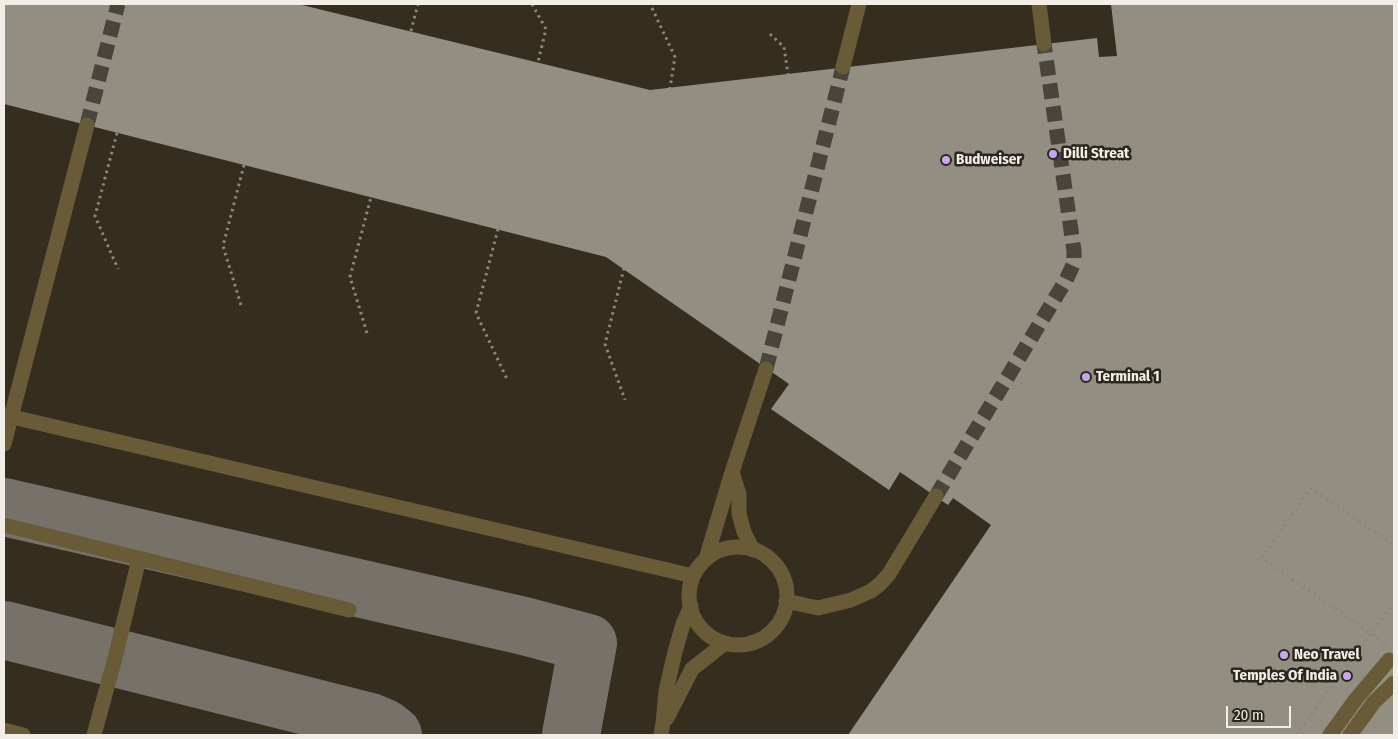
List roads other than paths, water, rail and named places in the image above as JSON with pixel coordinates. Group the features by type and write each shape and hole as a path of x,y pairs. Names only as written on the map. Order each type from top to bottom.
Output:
{"street":[{"path":"843,68 859,4"},
{"path":"1039,4 1044,44"},
{"path":"4,444 7,416 87,125"},
{"path":"706,558 720,551 734,548 753,550 774,564 782,576 786,590 786,605 782,618 773,630 762,639 748,644 734,645 720,642 707,635 691,611 689,597 693,576 706,558 766,369"},
{"path":"7,416 693,576"},
{"path":"732,472 739,494 739,514 744,532 753,550"},
{"path":"786,601 818,608 851,600 871,591 889,574 936,496"},
{"path":"4,525 349,610"},
{"path":"94,735 138,559"},
{"path":"662,729 666,690 683,624 690,606"},
{"path":"662,729 692,669 725,643"},
{"path":"1330,735 1391,654"},
{"path":"1350,735 1374,702 1394,684"},
{"path":"4,730 24,735"}],"tunnel":[{"path":"87,125 118,4"},
{"path":"936,496 1066,280 1074,263 1074,251 1044,44"},
{"path":"766,369 843,67"}],"place":[{"name":"Dilli Streat","path":"1053,154"},
{"name":"Budweiser","path":"946,160"},
{"name":"Terminal 1","path":"1086,377"},
{"name":"Neo Travel","path":"1284,655"},
{"name":"Temples Of India","path":"1347,676"}]}
